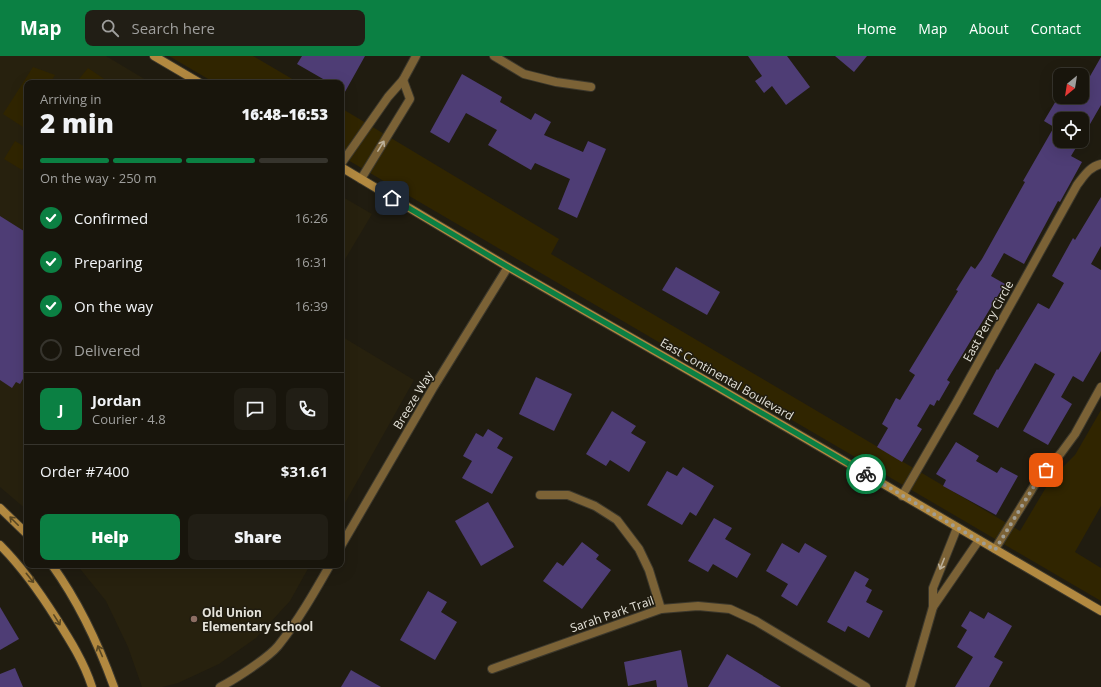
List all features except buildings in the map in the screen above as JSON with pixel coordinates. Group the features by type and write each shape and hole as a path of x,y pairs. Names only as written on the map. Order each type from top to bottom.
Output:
{"main road":[{"path":"154,56 195,80"},
{"name":"East Continental Boulevard","path":"344,169 508,267 719,388 1101,611"},
{"path":"0,508 24,531"},
{"path":"0,545 13,558 39,591 75,649 88,675 92,687"},
{"path":"54,568 74,598 90,627 114,687"}],"street":[{"path":"344,160 388,97 403,80 416,56"},
{"path":"494,56 524,74 556,82 591,87"},
{"path":"361,179 410,99 403,80"},
{"name":"East Perry Circle","path":"902,496 956,403 1077,185 1088,171 1094,166 1101,164"},
{"name":"Breeze Way","path":"344,541 433,388 508,267"},
{"path":"995,550 1039,478 1061,453 1074,434 1101,387"},
{"path":"540,494 568,495 595,506 617,520 639,549 649,570 661,609"},
{"path":"910,687 932,607 933,588 957,528"},
{"path":"932,607 979,540"},
{"path":"220,687 277,647 305,607 328,568"},
{"name":"Sarah Park Trail","path":"492,669 661,609 698,606 730,609 756,621 866,687"}],"shaded area":[{"path":"0,56 106,56 146,80 24,80 24,507 0,487"},
{"path":"169,56 253,56 294,80 210,80"},
{"path":"33,67 55,75 52,80 25,80"},
{"path":"88,68 106,80 81,80 79,79"},
{"path":"24,81 24,126 23,127 3,114"},
{"path":"344,110 559,239 551,254 1020,531 1051,479 1075,455 1101,410 1101,506 1075,552 1101,568 1101,601 344,158"},
{"path":"15,141 24,146 24,167 22,170 4,159"},
{"path":"344,198 372,214 344,261"},
{"path":"344,338 414,380 344,505"},
{"name":"Old Union Elementary School","path":"79,568 308,568 290,601 256,638 219,664 178,683 162,687 142,687 128,647 106,601"}],"way so far":[{"path":"866,474 995,550 1039,478 1046,470"}],"place":[{"name":"Old Union Elementary School","path":"194,619"}],"route":[{"path":"392,198 508,267 866,474"}]}
